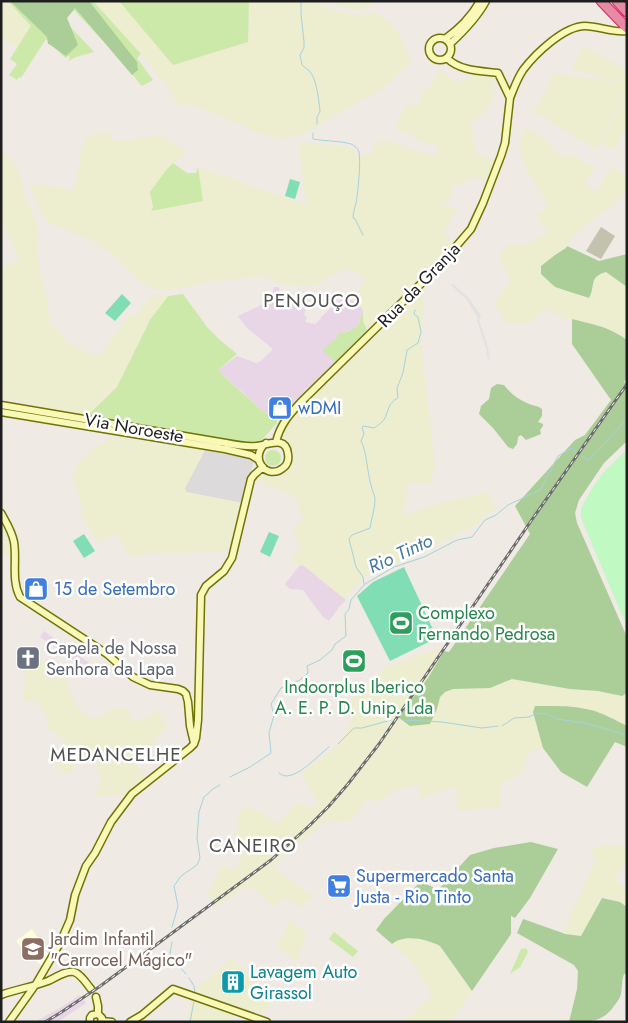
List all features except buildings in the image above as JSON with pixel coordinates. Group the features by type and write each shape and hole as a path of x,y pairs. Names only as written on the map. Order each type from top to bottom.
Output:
{"highway":[{"path":"601,1 625,28"},
{"path":"617,1 627,12"}],"street":[{"path":"448,42 480,1"},
{"path":"448,42 469,26 486,1"},
{"path":"447,58 450,62 467,68 498,73 510,91 524,70 545,47 563,34 583,26 617,32 625,28"},
{"path":"442,38 448,42 451,52 447,58 436,60 430,55 429,44 434,39 442,38"},
{"name":"Rua da Granja","path":"276,442 282,425 300,403 441,264 471,229 483,203 505,143 510,91"},
{"name":"Via Noroeste","path":"1,405 226,443 251,446 266,444"},
{"name":"Via Noroeste","path":"1,412 225,449 251,455 259,460"},
{"path":"276,442 285,446 288,451 288,461 282,469 273,472 263,467 259,460 260,450 266,444 276,442"},
{"path":"9,1022 36,984 66,930 75,895 86,866 111,822 132,794 184,754 194,744 197,733 201,595 206,586 224,571 232,558 251,479 263,467"},
{"path":"1,513 9,527 14,542 15,583 20,596 107,654 133,677 150,685 183,691 188,698 190,726 194,744"},
{"path":"1,995 16,989 46,982 69,972 75,972 81,976 91,989"},
{"path":"130,1022 142,1015 173,989 267,1022"},
{"path":"96,997 98,1014 102,1018 101,1021 112,1022"},
{"path":"90,1022 91,1016 98,1014"}],"shaded area":[{"path":"1,1 8,1 32,26 18,48 1,38"},
{"path":"93,1 119,1 173,65 248,42 249,1 314,1 331,9 353,15 363,15 374,11 396,29 411,62 382,89 302,134 282,139 265,135 201,108 185,103 177,105 171,93 141,54"},
{"path":"330,1 374,1 372,5 360,11 349,9"},
{"path":"584,45 627,70 627,90 596,150 533,111 545,94 554,73 623,83 571,69"},
{"path":"476,70 495,70 496,75 492,87 495,92 494,99 470,126 477,150 472,153 496,160 488,179 470,178 460,185 454,184 448,201 441,203 457,209 443,232 456,245 368,333 363,321 363,309 354,299 365,279 355,271 341,270 315,285 284,284 270,280 269,276 213,281 171,290 159,290 145,285 112,254 89,239 51,224 41,214 30,187 31,184 74,190 84,139 108,131 114,142 160,135 187,151 167,169 151,211 203,201 198,167 260,190 307,204 302,180 300,142 348,147 354,150 357,156 373,153 373,144 384,141 437,156 438,146 413,139 415,135 396,129 401,114 406,106 417,105 422,93 430,87 439,71 443,71 454,81 464,81 471,78"},
{"path":"627,93 627,128 613,150 601,142"},
{"path":"527,128 541,136 562,156 576,157 596,167 585,184 596,192 612,167 627,176 627,186 621,198 613,206 591,220 570,240 566,248 541,267 555,287 589,298 598,274 606,272 620,281 627,287 627,340 617,333 589,323 565,319 545,309 532,322 506,323 494,303 509,284 509,278 500,261 499,252 510,244 525,245 547,233 535,214 543,211 547,204 529,175 520,149 523,131"},
{"path":"1,153 10,157 21,176 24,194 37,223 38,259 41,278 46,292 50,321 68,341 78,348 99,357 127,316 134,316 152,295 168,296 149,321 117,387 86,417 1,398 1,269 19,259 1,219"},
{"path":"601,227 615,236 601,259 586,251"},
{"path":"453,284 469,298 481,316 479,320 488,347 490,360 488,359 478,318 467,300 451,285"},
{"path":"274,287 279,287 281,301 306,309 304,315 307,317 305,322 315,324 341,299 358,303 363,310 360,316 362,318 354,329 338,334 334,360 337,363 280,421 268,412 266,414 218,370 237,356 256,363 261,361 273,349 246,327 238,316 270,301"},
{"path":"421,287 423,295 422,354 435,464 430,484 408,484 403,515 436,504 489,492 495,508 472,527 365,577 346,596 346,600 303,565 291,562 300,545 293,530 303,518 293,495 259,482 258,478 262,472 270,477 277,477 287,472 293,461 289,444 282,439 283,428"},
{"path":"116,437 205,450 185,488 186,492 242,503 230,548 225,551 145,554 131,558 116,533 99,543 81,516 81,503 74,484 74,474 78,463 94,447"},
{"path":"205,450 254,461 242,503 186,492 185,488"},
{"path":"1,520 10,537 12,560 1,553"},
{"path":"303,565 346,600 329,621 323,617 303,590 290,589 285,584 299,566"},
{"path":"44,631 101,672 99,674 93,669 91,672 40,637"},
{"path":"438,649 444,651 428,678 399,717 437,709 440,697 445,692 453,689 472,689 512,679 622,696 627,693 627,726 592,710 566,706 533,712 543,748 529,752 524,770 500,784 502,807 457,811 456,786 420,799 418,784 396,790 376,802 368,798 350,821 323,822 273,867 313,896 299,908 285,898 276,906 254,888 247,885 219,906 215,905 208,893 217,877 219,868 227,866 232,870 235,869 241,855 248,847 235,836 239,824 237,820 241,811 246,807 254,809 264,813 277,824 296,803 312,808 319,803 301,774 337,746 349,729 352,702 355,694 387,666"},
{"path":"27,655 33,655 64,676 76,705 90,718 96,719 109,711 121,707 124,707 137,723 156,711 159,713 166,724 165,727 149,748 133,761 145,776 137,788 128,794 94,796 101,779 97,767 97,758 89,751 80,759 71,773 66,774 54,763 53,758 59,750 66,747 66,742 46,727 48,720 37,702 24,701"},
{"path":"607,845 627,845 627,861 616,879 620,885 627,888 627,906 602,896 581,935 566,934 563,932 595,862 592,848"},
{"path":"290,920 306,933 297,962 277,946"},
{"name":"Jardim Infantil \"Carrocel Mágico\"","path":"32,929 49,956 44,967 29,956 16,941"},
{"path":"417,938 433,942 440,947 472,991 451,1022 406,1022 405,1020 432,996 414,965 392,944 397,940"},
{"path":"231,959 245,971 270,1004 262,1014 237,1006 232,1022 188,1022 193,991"},
{"path":"80,995 86,1003 57,1022 35,1022 60,1008"}],"green space":[{"path":"8,1 93,1 141,54 137,58 153,80 142,86 74,10 64,20 94,52 68,61 69,56 65,58 46,39 21,78 19,77 17,80 9,75 17,64 10,59 31,26"},
{"path":"10,1 89,1 137,62 138,70 132,75 75,8 67,18 78,45 66,56 48,44 47,37"},
{"path":"119,1 249,1 248,42 173,65"},
{"path":"173,163 187,173 196,173 198,167 203,201 151,211 153,207 150,192"},
{"path":"290,179 300,182 295,199 285,196"},
{"path":"567,246 599,261 627,254 627,287 606,272 597,276 593,282 589,298 555,287 541,274 541,266"},
{"path":"122,294 131,303 115,321 105,313"},
{"path":"183,294 207,327 237,354 218,370 266,414 268,412 277,420 277,423 259,443 250,444 86,417 117,387 150,320 168,296"},
{"path":"363,313 363,321 368,333 337,363 323,349 337,338 340,332 343,333 357,326"},
{"path":"572,319 607,329 627,340 627,378 624,382 627,385 627,441 604,463 579,500 575,513 577,523 627,637 627,693 622,696 512,679 490,688 453,689 445,692 440,697 430,724 410,726 398,717 428,678 444,651 449,652 530,534 515,506 575,440 585,435 611,400 572,344"},
{"path":"497,384 504,385 517,398 542,409 542,416 538,422 543,424 540,430 541,434 526,440 521,435 518,437 517,444 513,449 508,447 479,414 481,406 489,399 491,388"},
{"path":"627,449 627,625 581,518 581,509 603,473"},
{"path":"273,450 281,458 273,466 265,458"},
{"path":"269,532 279,536 270,557 260,552"},
{"path":"84,534 95,551 84,558 73,541"},
{"name":"Complexo Fernando Pedrosa","path":"404,567 437,638 390,661 357,596 373,582"},
{"path":"535,706 577,707 604,715 627,726 627,747 615,742 587,787 561,772 543,748 533,712"},
{"path":"531,842 558,849 530,898 515,918 511,916 511,934 472,991 440,946 428,941 409,938 392,944 376,930 384,919 421,881 438,890 470,855 494,848"},
{"path":"602,898 620,902 627,907 627,974 624,974 623,977 620,997 607,1014 593,1021 569,1022 577,989 578,971 574,965 517,933 523,919 565,934 581,936"},
{"path":"334,932 358,951 353,957 329,939"},
{"path":"526,948 528,952 520,967 510,974 521,949"}],"waterway":[{"path":"301,1 304,48 300,55 302,65 311,73 316,86 320,112 317,117 317,124"},
{"path":"313,133 313,139 351,144 359,151 359,177 353,218 363,235"},
{"path":"364,584 363,577 356,567 349,539 352,535 370,528 375,504 375,496 361,441 364,434 362,427 374,428 380,424 386,417 391,403 398,398 397,388 403,373 407,350 418,343 421,332 418,317 414,314 415,310"},
{"name":"Rio Tinto","path":"582,456 589,460 627,419"},
{"name":"Rio Tinto","path":"230,777 271,753 269,733 274,715 271,704 281,688 300,680 308,673 307,666 320,660 332,650 335,644 346,636 345,614 349,609 351,600 365,584 394,567 424,557 457,540 472,537 485,520 496,515 508,505 540,490 558,456 572,448 576,452"},
{"path":"502,726 514,718 529,717 537,713 548,714 557,719 585,723 627,735"},
{"path":"338,744 354,728 362,728 391,720"},
{"path":"403,720 442,722 482,728 498,726"},
{"path":"279,773 284,776 298,772 329,747"},
{"name":"Rio Tinto","path":"172,927 178,906 174,886 181,876 197,865 200,858 197,838 199,812 204,797 220,785"},
{"name":"Rio Tinto","path":"172,942 170,953 174,961 186,974"},
{"name":"Rio Tinto","path":"189,978 194,986 195,993"},
{"name":"Rio Tinto","path":"190,1022 194,1001"}],"railway":[{"path":"45,1022 99,987 271,860 329,806 379,744 627,384"}],"place":[{"name":"wDMI","path":"280,408"},
{"name":"15 de Setembro","path":"36,589"},
{"name":"Complexo Fernando Pedrosa","path":"401,623"},
{"name":"Capela de Nossa Senhora da Lapa","path":"28,658"},
{"name":"Indoorplus Iberico A. E. P. D. Unip. Lda","path":"354,661"},
{"name":"Supermercado Santa Justa - Rio Tinto","path":"339,886"},
{"name":"Jardim Infantil \"Carrocel Mágico\"","path":"33,949"},
{"name":"Lavagem Auto Girassol","path":"233,982"}],"district":[{"name":"PENOUÇO","path":"312,300"},
{"name":"MEDANCELHE","path":"116,754"},
{"name":"CANEIRO","path":"253,845"}]}
